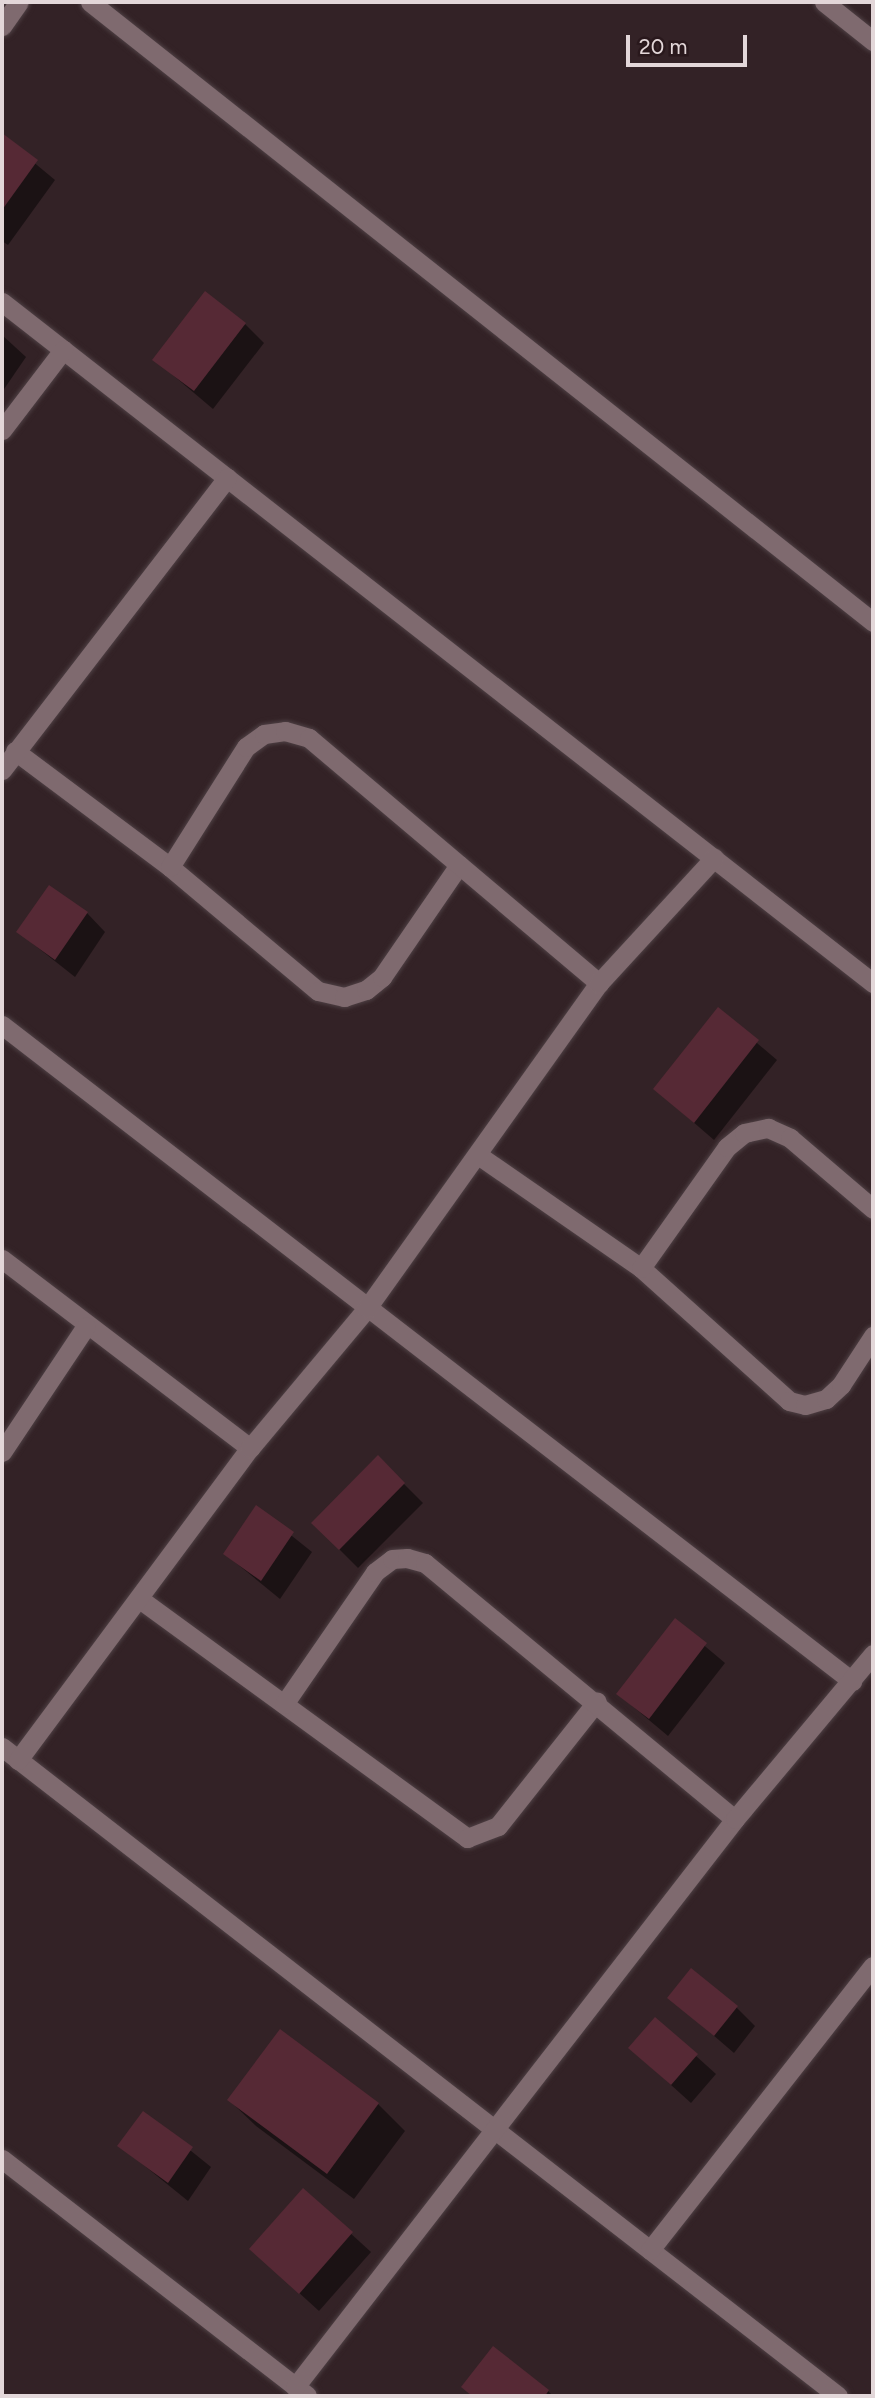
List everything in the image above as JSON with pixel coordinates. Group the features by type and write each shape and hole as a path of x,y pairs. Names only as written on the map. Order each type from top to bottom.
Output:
{"street":[{"path":"2,26 19,2"},
{"path":"90,2 873,622"},
{"path":"824,2 873,41"},
{"path":"2,302 873,983"},
{"path":"2,430 63,350"},
{"path":"2,770 227,478"},
{"path":"170,867 246,747 264,734 285,731 309,738 599,983"},
{"path":"16,751 170,867 318,992 344,998 366,990 382,977 459,865"},
{"path":"18,1759 141,1600 250,1448 367,1307 599,983 714,858"},
{"path":"2,1025 852,1681"},
{"path":"641,1268 727,1147 744,1133 768,1128 790,1138 873,1209"},
{"path":"478,1155 641,1268 789,1401 806,1405 826,1399 841,1385 873,1336"},
{"path":"2,1259 86,1326 250,1448"},
{"path":"2,1452 86,1326"},
{"path":"284,1704 375,1572 392,1559 407,1558 425,1563 597,1701 735,1819"},
{"path":"141,1600 467,1838 498,1826 597,1701"},
{"path":"2,2159 301,2392 735,1819 873,1654"},
{"path":"2,1747 838,2396"},
{"path":"650,2250 873,1966"}],"building":[{"path":"2,133 38,160 2,210"},
{"path":"205,291 246,323 194,391 152,360"},
{"path":"49,885 88,912 55,960 16,932"},
{"path":"718,1007 759,1040 694,1123 653,1089"},
{"path":"378,1455 405,1483 339,1550 311,1523"},
{"path":"256,1505 294,1532 261,1581 223,1554"},
{"path":"675,1618 707,1643 649,1719 616,1694"},
{"path":"691,1968 738,2006 714,2036 667,1998"},
{"path":"655,2017 698,2054 671,2085 628,2048"},
{"path":"280,2029 379,2103 327,2174 227,2100"},
{"path":"143,2111 193,2147 168,2183 117,2146"},
{"path":"303,2188 353,2232 299,2294 249,2249"},
{"path":"493,2346 549,2390 545,2396 472,2396 461,2387"}]}
